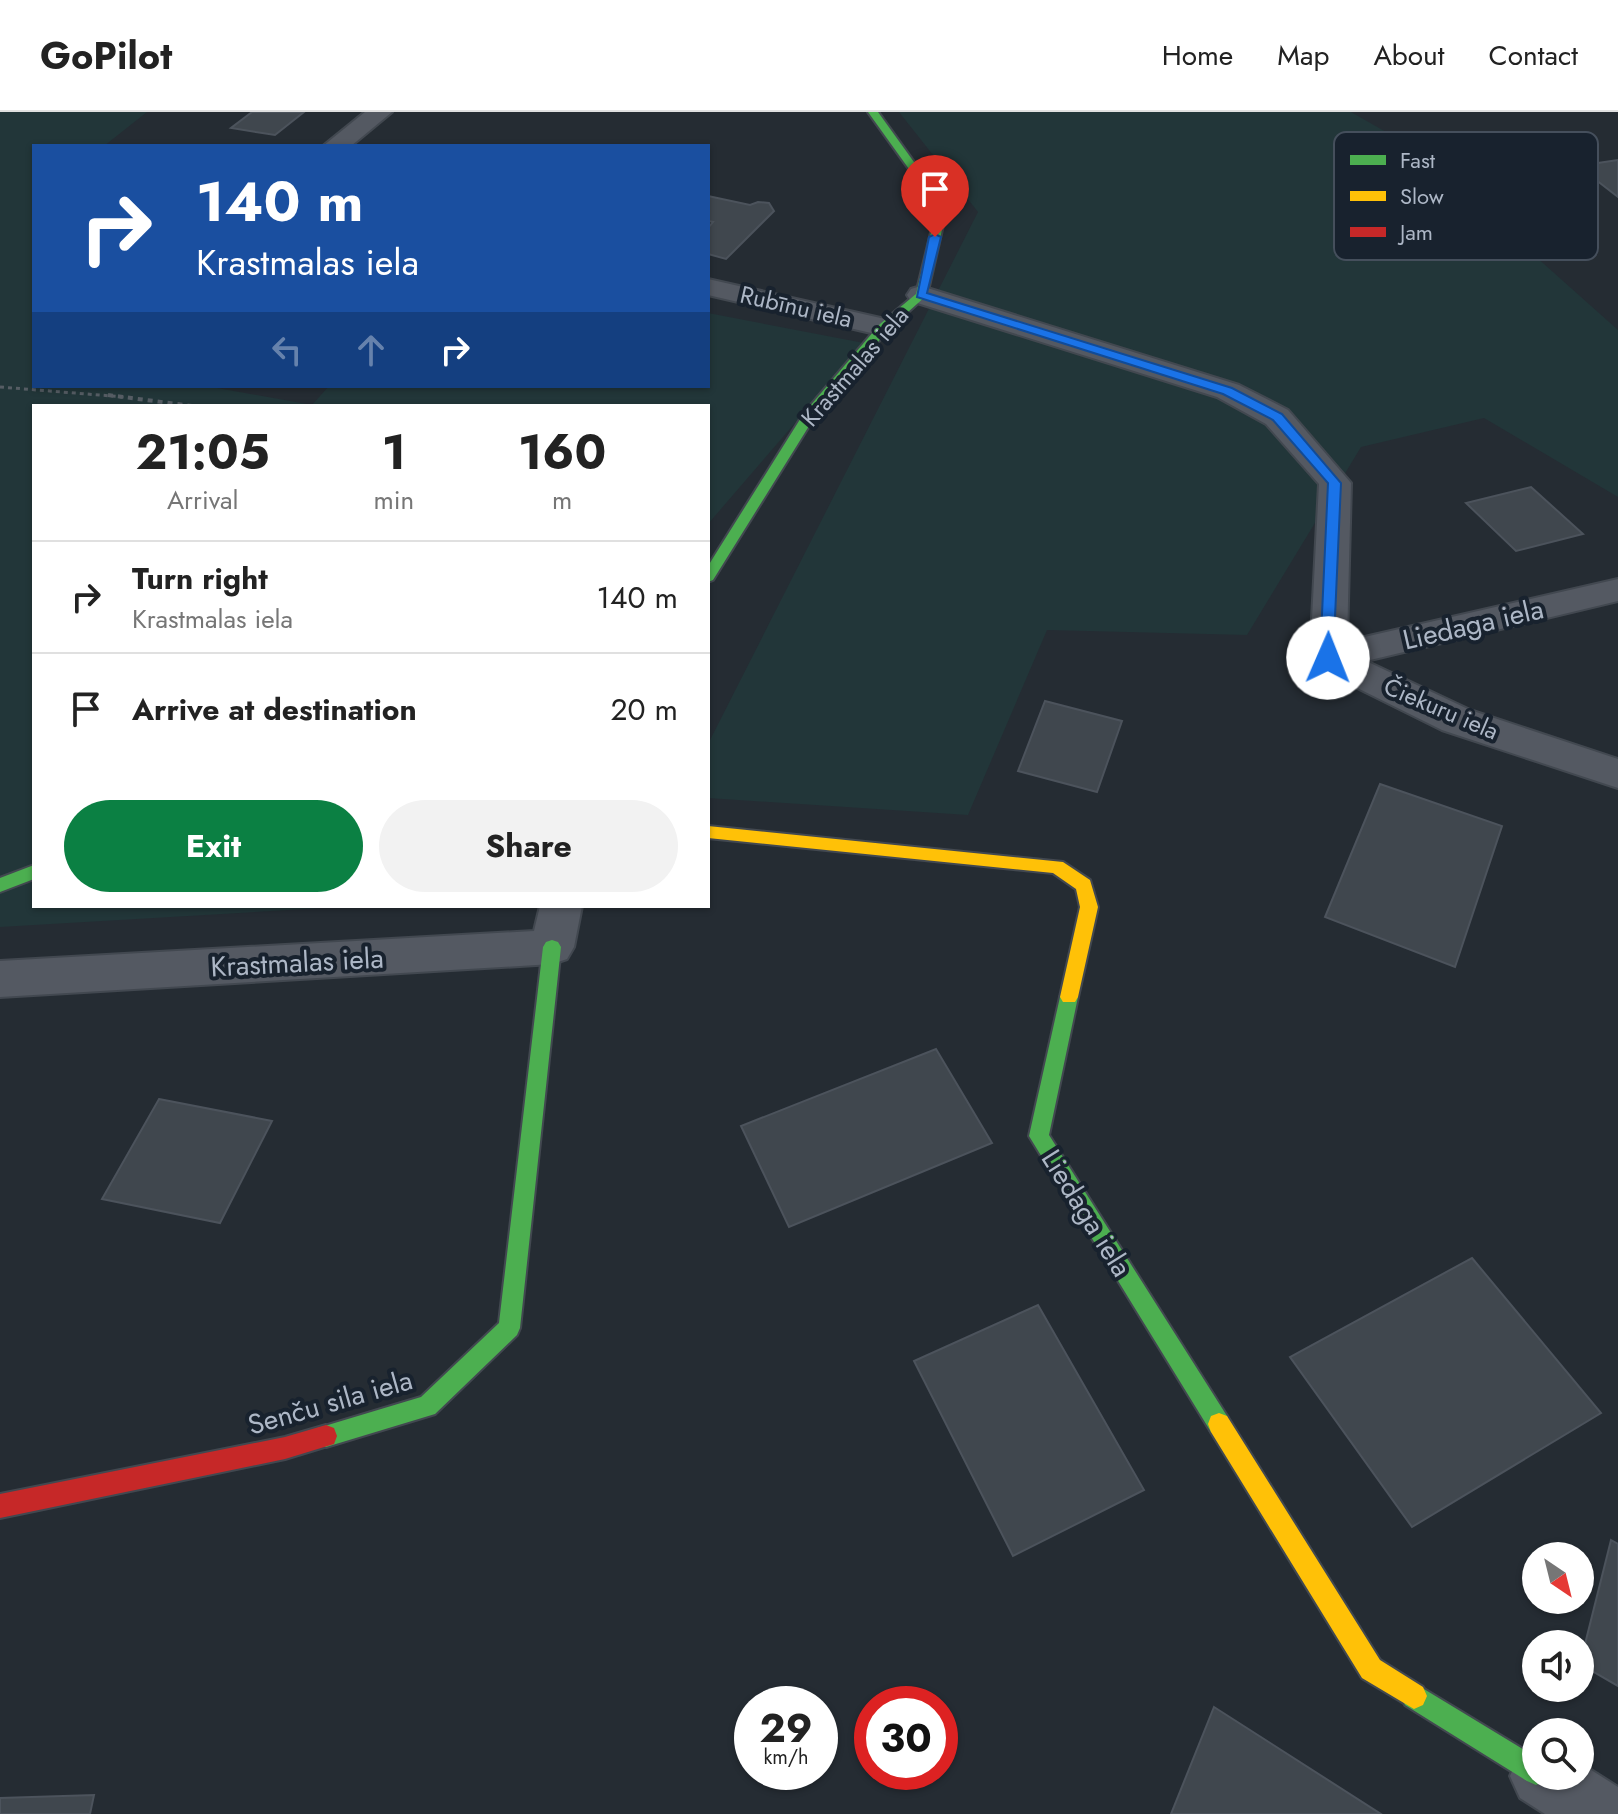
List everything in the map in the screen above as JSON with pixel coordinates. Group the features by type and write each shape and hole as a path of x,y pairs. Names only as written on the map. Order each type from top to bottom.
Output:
{"street":[{"path":"338,144 380,112"},
{"name":"Krastmalas iela","path":"710,574 809,416 884,327 921,295 942,208 873,112"},
{"name":"Rubīnu iela","path":"710,287 884,327"},
{"path":"921,295 1228,391 1277,417 1335,483 1328,658"},
{"name":"Liedaga iela","path":"1328,658 1618,590"},
{"name":"Čiekuru iela","path":"1328,658 1456,720 1618,774"},
{"name":"Liedaga iela","path":"710,832 1057,867 1084,885 1089,907 1039,1136 1371,1669 1522,1763"},
{"path":"0,885 32,873"},
{"name":"Krastmalas iela","path":"0,979 556,926"},
{"name":"Senču sila iela","path":"0,1506 285,1448 427,1406 509,1328 556,926"},
{"path":"1564,1790 1603,1814"}],"path":[{"path":"0,387 76,391 177,404"}],"green space":[{"path":"0,112 147,112 107,144 32,144 32,388 217,388 306,404 32,404 32,908 322,908 0,927"},
{"path":"899,112 1351,112 1386,132 1334,132 1334,260 1540,260 1618,330 1618,497 1484,418 1361,447 1247,635 1047,630 968,815 710,798 710,740 978,212"},
{"path":"710,313 864,343 710,522 710,404 313,404 327,388 710,388"}],"building":[{"path":"252,112 304,112 275,135 231,128"},
{"path":"1618,160 1618,197 1598,182 1598,163"},
{"path":"710,196 750,205 769,203 774,211 726,259 710,255 710,226 713,222 710,221"},
{"path":"1531,487 1583,534 1516,551 1466,503"},
{"path":"1045,701 1122,721 1097,792 1018,771"},
{"path":"1380,784 1502,826 1455,967 1325,917"},
{"path":"936,1049 992,1143 789,1227 741,1126"},
{"path":"159,1099 272,1121 220,1223 102,1199"},
{"path":"1472,1258 1601,1413 1412,1527 1290,1357"},
{"path":"1038,1305 1144,1490 1013,1556 914,1361"},
{"path":"1611,1540 1618,1544 1618,1686 1594,1672 1594,1630 1588,1630"},
{"path":"1214,1707 1381,1814 1171,1814"},
{"path":"94,1795 90,1814 0,1814 0,1798"}],"traffic: fast":[{"path":"710,574 809,416 884,327 921,295 942,208 873,112"},
{"path":"0,885 32,873"},
{"path":"326,1436 427,1406 509,1328 552,947"},
{"path":"1069,997 1039,1136 1219,1424"},
{"path":"1414,1696 1522,1763"}],"traffic: slow":[{"path":"710,832 1057,867 1084,885 1089,907 1069,997"},
{"path":"1219,1424 1371,1669 1414,1696"}],"traffic: jam":[{"path":"0,1506 285,1448 326,1436"}],"route":[{"path":"935,237 921,295 1228,391 1277,417 1335,483 1330,545 1328,658"}]}
